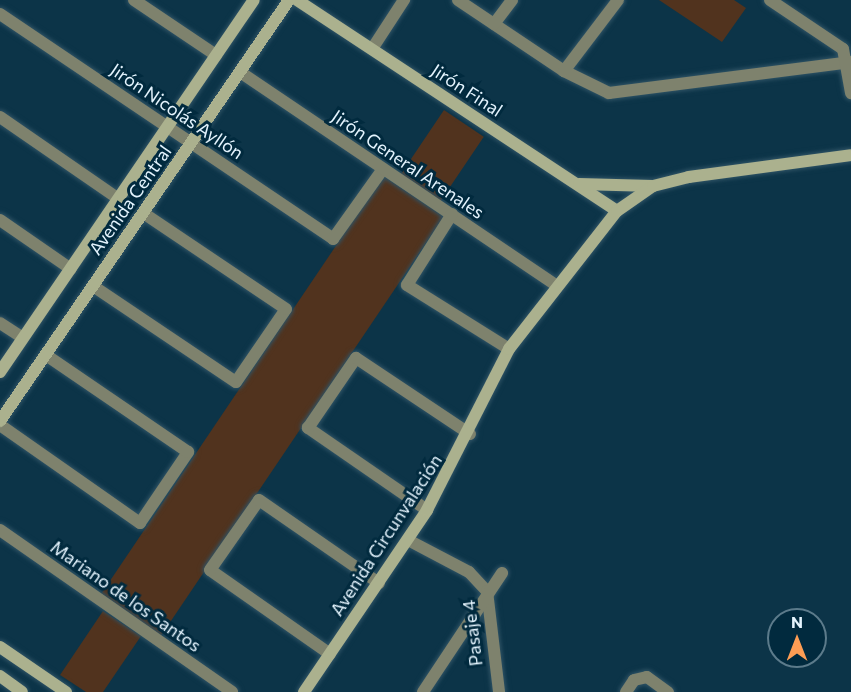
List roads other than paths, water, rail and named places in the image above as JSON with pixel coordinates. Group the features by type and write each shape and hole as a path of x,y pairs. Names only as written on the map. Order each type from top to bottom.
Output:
{"street":[{"path":"134,0 216,55"},
{"name":"Avenida Central","path":"0,372 254,0"},
{"name":"Avenida Central","path":"0,423 289,0"},
{"name":"Jirón Final","path":"297,0 617,211"},
{"path":"372,49 404,0"},
{"path":"458,0 564,71 609,93 849,62"},
{"path":"494,24 512,0"},
{"path":"564,71 618,0"},
{"path":"770,0 843,49 849,62 851,93"},
{"name":"Jirón Nicolás Ayllón","path":"0,14 333,239 383,169"},
{"name":"Jirón General Arenales","path":"240,72 557,286"},
{"path":"0,117 119,198"},
{"name":"Avenida Circunvalación","path":"304,692 427,510 470,434 509,349 617,211 653,186 851,155"},
{"path":"577,184 653,186"},
{"path":"93,286 236,382 286,309 143,213"},
{"path":"452,214 407,285 509,349"},
{"path":"0,220 71,269"},
{"path":"0,322 24,338"},
{"path":"0,423 140,524 189,452 46,355"},
{"path":"427,510 308,428 356,358 470,434"},
{"path":"330,654 210,570 259,501 379,582"},
{"name":"Mariano de los Santos","path":"0,530 232,692"},
{"name":"Pasaje 4","path":"408,540 469,572 487,591 499,692"},
{"path":"423,692 487,591 502,573"},
{"path":"0,646 66,692"},
{"path":"0,676 22,692"},
{"path":"626,692 634,680 647,676 668,692"}]}
